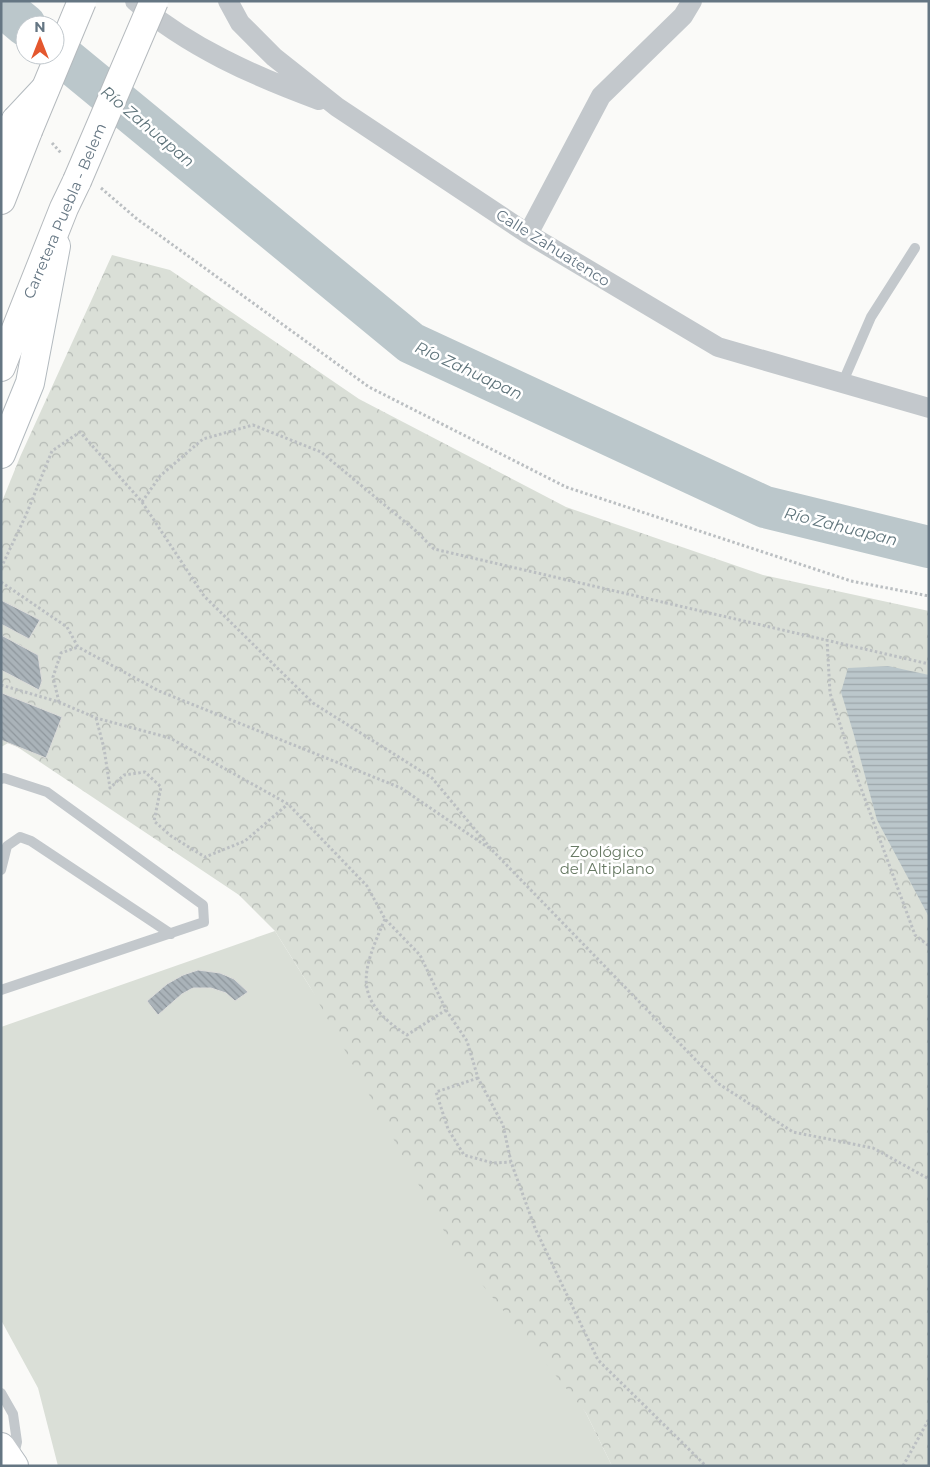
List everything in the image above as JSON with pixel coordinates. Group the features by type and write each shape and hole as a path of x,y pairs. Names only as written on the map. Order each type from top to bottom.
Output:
{"main road":[{"path":"1,200 82,1"},
{"name":"Carretera Puebla - Belem","path":"1,367 64,208 154,1"},
{"path":"1,149 30,129"},
{"path":"1,454 30,383 64,208"}],"street":[{"path":"135,1 177,33 213,53 254,74 337,107"},
{"name":"Calle Zahuatenco","path":"228,1 240,23 267,50 337,107 528,234 718,346 842,384 929,408"},
{"path":"528,234 601,96 683,16 692,1"}],"lane":[{"path":"842,384 871,318 915,248"},
{"path":"1,779 4,778 47,792 203,904 204,922 1,990"},
{"path":"1,870 7,846 20,837 31,841 171,934"},
{"path":"1,1393 13,1414 17,1442 8,1460"}],"path":[{"path":"30,129 79,173 137,219 369,387 566,487 851,581 929,596"},
{"path":"142,502 160,476 203,439 253,425 321,452 416,531 434,549 929,664"},
{"path":"1,568 26,515 52,451 80,432 142,502 204,596 313,703 432,778 493,851 720,1084 793,1132 873,1148 929,1179"},
{"path":"1,582 67,627 78,648 159,691 401,788 493,851"},
{"path":"827,639 830,693 858,780 915,935 929,946"},
{"path":"59,702 54,676 61,653 78,648"},
{"path":"1,685 59,702 96,718 170,738 288,804 367,886 385,919 420,955 446,1010 466,1042 478,1078 503,1125 511,1162 535,1228 598,1360 706,1466"},
{"path":"96,718 104,748 110,788 124,775 146,772 162,787 154,821 171,836 205,857 245,840 288,804"},
{"path":"385,919 370,955 365,980 371,1000 388,1023 407,1035 446,1010"},
{"path":"478,1078 436,1092 448,1129 464,1155 493,1163 511,1162"},
{"path":"902,1466 929,1419"}],"green space":[{"name":"Zoológico del Altiplano","path":"112,255 170,270 359,399 566,507 763,575 929,611 929,1466 612,1466 586,1413 455,1251 310,987 275,931 239,895 10,742 1,747 1,504 20,457"},
{"path":"275,931 586,1413 612,1466 58,1466 38,1388 1,1320 1,1027"}],"shaded area":[{"path":"888,666 929,675 929,917 877,820 841,692 848,668"}],"building":[{"path":"1,600 40,620 29,639 1,624"},
{"path":"1,635 38,655 42,681 39,690 1,670"},
{"path":"2,693 62,717 46,758 1,740"},
{"path":"198,970 220,973 234,979 248,992 235,1001 226,993 211,988 193,988 182,994 158,1015 147,1001 167,984 183,975"}],"waterway":[{"name":"Río Zahuapan","path":"1,5 15,17"},
{"name":"Río Zahuapan","path":"65,58 411,343 765,507 929,547"}]}
